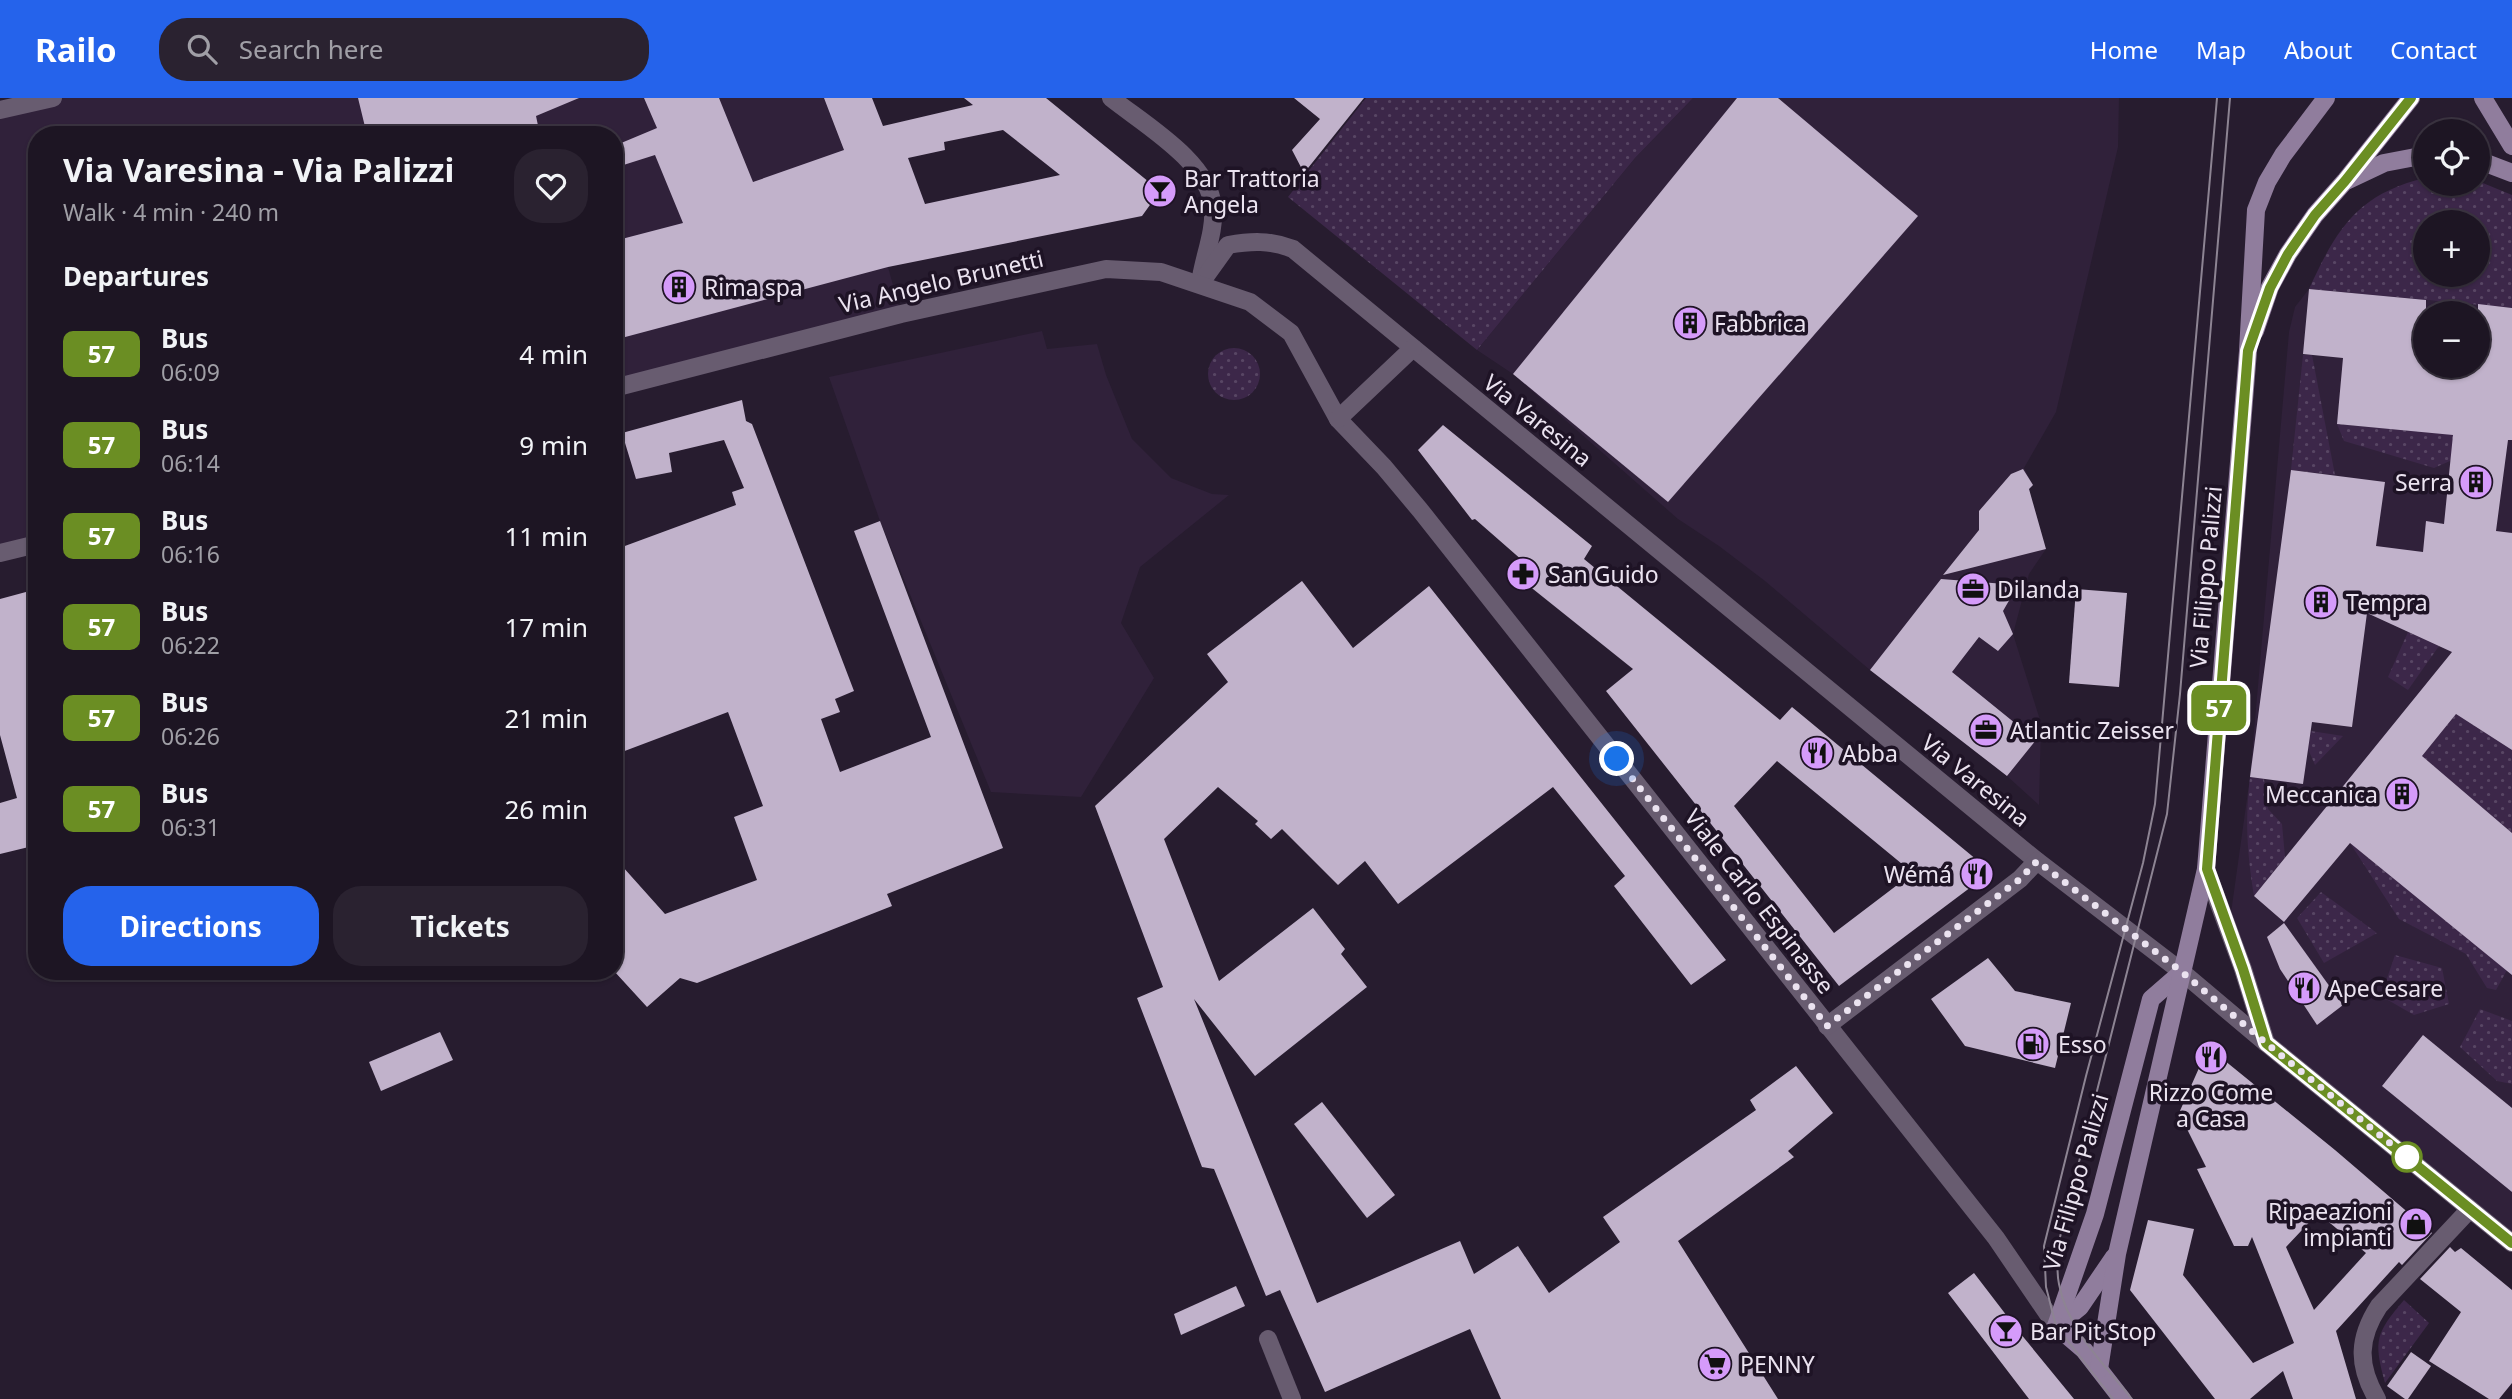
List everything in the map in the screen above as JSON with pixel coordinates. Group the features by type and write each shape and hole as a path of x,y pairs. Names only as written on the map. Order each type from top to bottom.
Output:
{"street":[{"path":"0,110 53,98"},
{"path":"1111,98 1193,162 1207,182 1213,207 1212,234 1206,249 1200,284"},
{"name":"Via Filippo Palizzi","path":"2099,1369 2117,1254 2207,869 2248,351 2256,210 2267,182 2283,155 2326,98"},
{"name":"Via Filippo Palizzi","path":"2248,351 2270,288 2288,254 2315,215 2411,98"},
{"path":"2483,98 2512,146"},
{"path":"2345,181 2384,163 2413,157"},
{"path":"2490,165 2512,173"},
{"name":"Via Varesina","path":"1200,284 1228,244 1251,241 1278,243 1293,249 2037,861 2182,972 2512,1243"},
{"name":"Via Angelo Brunetti","path":"623,386 901,314 1106,269 1161,272 1250,302 1291,332 1338,419"},
{"path":"1338,419 1413,348"},
{"name":"Viale Carlo Espinasse","path":"1338,419 1384,467 1996,1238 2056,1326 2084,1350 2122,1399"},
{"path":"0,554 28,546"},
{"path":"1827,1026 2020,879 2037,861"},
{"path":"2207,869 2266,1043"},
{"name":"Via Filippo Palizzi","path":"2056,1326 2095,1214 2151,999 2182,972"},
{"path":"2377,1399 2363,1366 2362,1344 2368,1322 2379,1306 2470,1209"},
{"name":"Via Filippo Palizzi","path":"2056,1326 2080,1307 2117,1254"},
{"path":"1268,1339 1292,1399"}],"shaded area":[{"path":"54,98 824,98 888,267 901,314 623,389 623,126 28,126 28,547 0,554 0,110"},
{"path":"1366,98 1693,98 1635,158 1477,350 1288,197"},
{"path":"1693,98 2119,98 2118,147 2056,412 2024,468 2033,485 2029,489 2046,549 2029,574 2013,634 2041,723 2039,805 2007,776 1870,670 1765,581 1678,519 1513,374 1477,350 1635,158"},
{"path":"2413,182 2413,196 2490,196 2490,186 2512,195 2512,308 2490,306 2490,301 2437,301 2309,289 2340,231 2366,204"},
{"path":"2309,289 2437,301 2413,301 2413,378 2490,378 2490,306 2512,308 2512,1242 2268,1041 2230,920 2250,777 2289,332 2295,307"},
{"path":"1042,331 1047,349 1097,344 1106,375 1132,439 1171,478 1212,494 1229,495 1140,567 1121,623 1154,678 1081,797 991,792 880,521 829,377"},
{"path":"1234,348 1253,355 1260,374 1253,393 1234,400 1215,393 1208,374 1215,355"},
{"path":"2303,355 2312,355 2335,475 2291,470"},
{"path":"2337,424 2500,439 2434,468 2344,441"},
{"path":"2408,632 2439,646 2408,690 2388,677"},
{"path":"2456,714 2512,750 2512,833 2422,756"},
{"path":"2311,731 2343,736 2315,765 2308,749"},
{"path":"2250,777 2264,779 2268,809 2282,824 2285,857 2254,896 2248,836"},
{"path":"2350,843 2507,970 2496,990 2487,988 2466,954 2399,919"},
{"path":"2321,892 2377,933 2324,963 2297,918"},
{"path":"2395,955 2442,968 2449,1004 2414,1015 2381,996"},
{"path":"2480,1009 2512,1021 2512,1084 2497,1081 2460,1047"},
{"path":"2404,1300 2429,1323 2385,1383 2379,1357 2380,1338 2388,1321"}],"building":[{"path":"358,98 579,98 536,116 538,126 365,126"},
{"path":"644,98 719,98 753,182 844,150 824,98 872,98 883,126 973,105 964,98 1046,98 1160,191 1142,216 888,267 623,338 623,239 683,223 655,155 623,165 623,142 657,128","holes":["1003,130 1060,175 925,204 908,158 945,150 944,142"]},
{"path":"1294,98 1364,98 1304,173 1292,150 1320,119"},
{"name":"Fabbrica","path":"1737,98 1778,98 1918,216 1668,502 1513,374"},
{"path":"2309,289 2426,300 2413,301 2413,378 2490,378 2490,305 2512,308 2512,440 2508,440 2496,531 2512,533 2512,750 2456,714 2422,756 2512,833 2512,975 2350,843 2284,922 2254,896 2452,652 2367,613 2352,727 2312,722 2303,784 2250,777 2291,470 2385,482 2376,546 2423,552 2426,521 2444,524 2453,435 2337,424 2343,358 2303,354"},
{"path":"742,400 746,421 752,424 854,691 835,699 840,712 821,719 840,772 931,737 854,531 880,521 1003,848 887,894 892,906 697,983 680,978 647,1007 622,980 623,867 665,914 757,880 734,817 763,806 728,712 623,752 623,547 736,505 732,492 744,488 724,440 669,453 672,472 636,479 623,433"},
{"path":"1443,425 1592,546 1584,559 1780,720 1792,707 1983,865 1983,878 1839,986 1606,691 1633,669 1528,585 1530,582 1514,572 1523,561 1475,519 1472,520 1418,450","holes":["1777,761 1913,873 1834,933 1734,806"]},
{"path":"2023,469 2033,485 2029,489 2046,549 1943,575 1979,530 1979,511 2011,474"},
{"name":"Dilanda","path":"1941,579 2018,585 2003,611 2013,634 1998,651 1979,637 1952,672 2036,740 2007,776 1870,670"},
{"path":"1302,581 1353,648 1429,586 1726,960 1691,985 1614,886 1625,876 1553,787 1398,904 1365,861 1338,885 1282,829 1271,839 1255,824 1258,821 1218,787 1164,839 1219,981 1313,908 1345,949 1341,954 1367,987 1255,1076 1194,999 1317,1303 1460,1241 1474,1274 1518,1246 1549,1293 1620,1242 1603,1217 1756,1110 1750,1100 1796,1066 1833,1113 1788,1151 1794,1157 1678,1241 1778,1399 1501,1399 1470,1329 1325,1392 1280,1290 1266,1296 1214,1169 1202,1167 1137,998 1163,987 1095,806 1228,682 1207,654"},
{"path":"2076,589 2127,593 2119,687 2069,683"},
{"path":"28,591 28,847 0,854 0,803 17,798 0,735 0,599"},
{"path":"2284,923 2343,1005 2317,1025 2280,969 2267,937"},
{"path":"1988,958 2015,991 2071,1003 2055,1068 1965,1046 1931,999"},
{"path":"440,1032 453,1060 381,1091 369,1062"},
{"path":"2423,1035 2512,1108 2512,1192 2382,1086"},
{"path":"2219,1056 2432,1233 2402,1265 2399,1262 2336,1331 2356,1399 2293,1399 2283,1371 2250,1399 2215,1399 2130,1290 2148,1220 2194,1229 2183,1275 2253,1363 2294,1343 2252,1237 2248,1246 2234,1246 2197,1169 2206,1167 2179,1113 2203,1059","holes":["2318,1213 2366,1253 2314,1310 2286,1247"]},
{"path":"1322,1102 1395,1195 1367,1218 1294,1124"},
{"path":"2450,1247 2455,1252 2461,1248 2512,1290 2512,1383 2499,1399 2489,1399 2429,1361 2461,1312 2420,1279"},
{"path":"1974,1273 2074,1399 2029,1399 1948,1293"},
{"path":"1236,1286 1245,1306 1181,1335 1174,1314"},
{"path":"2411,1352 2431,1366 2408,1399 2405,1399 2387,1386"}],"tram line":[{"path":"2113,1399 2056,1326 2046,1287 2044,1246 2143,863 2155,804 2217,98"},
{"path":"2132,1399 2088,1345 2070,1316 2058,1279 2058,1245 2167,814 2180,694 2230,98"}],"bus line":[{"name":"57","path":"2411,98 2315,215 2288,254 2270,288 2248,351 2207,869 2266,1043 2512,1243"}],"place":[{"name":"Bar Trattoria Angela","path":"1160,191"},
{"name":"Rima spa","path":"679,287"},
{"name":"Fabbrica","path":"1690,323"},
{"name":"Serra","path":"2476,482"},
{"name":"San Guido","path":"1523,574"},
{"name":"Dilanda","path":"1973,589"},
{"name":"Tempra","path":"2321,602"},
{"name":"Atlantic Zeisser","path":"1986,730"},
{"name":"Abba","path":"1817,753"},
{"name":"Meccanica","path":"2402,794"},
{"name":"Wémá","path":"1977,874"},
{"name":"ApeCesare","path":"2304,988"},
{"name":"Esso","path":"2033,1044"},
{"name":"Rizzo Come a Casa","path":"2211,1057"},
{"name":"Ripaeazioni impianti","path":"2416,1224"},
{"name":"Bar Pit Stop","path":"2006,1331"},
{"name":"PENNY","path":"1715,1364"}],"route":[{"path":"1617,759 1827,1026 2020,879 2037,861 2182,972 2407,1157"}]}
